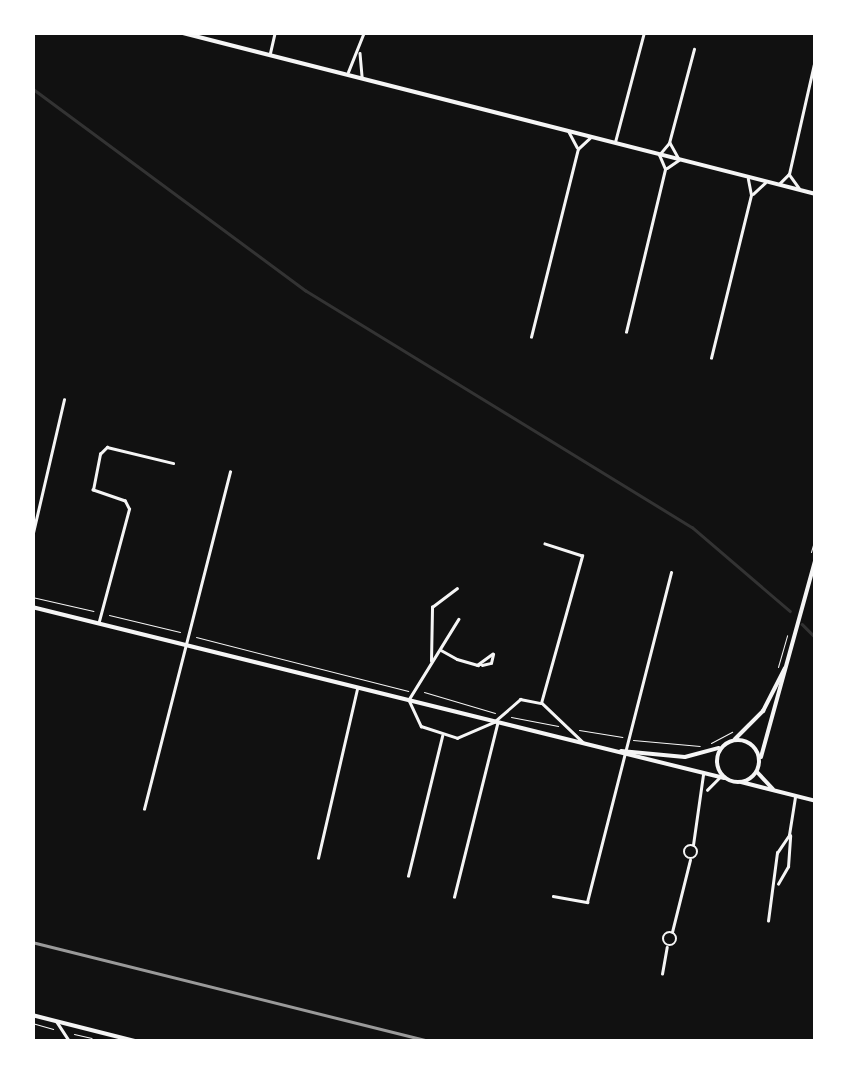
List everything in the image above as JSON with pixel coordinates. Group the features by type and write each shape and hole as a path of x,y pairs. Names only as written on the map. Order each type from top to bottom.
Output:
{"main road":[{"path":"179,32 816,194"},
{"path":"741,782 757,772 816,557"},
{"path":"32,607 816,801"},
{"path":"621,752 685,757 735,740 763,711 785,668"},
{"path":"735,740 761,757"},
{"path":"719,748 722,778"},
{"path":"757,772 777,792"},
{"path":"32,1015 139,1042"}],"street":[{"path":"269,55 274,32"},
{"path":"362,78 360,52 364,32"},
{"path":"614,144 644,32"},
{"path":"626,332 665,170 659,155 669,143 694,49"},
{"path":"347,74 360,52"},
{"path":"778,184 789,174 816,55"},
{"path":"569,132 578,148"},
{"path":"532,337 578,148 591,137"},
{"path":"665,170 678,160 669,143"},
{"path":"789,174 800,190"},
{"path":"711,358 751,195 748,177"},
{"path":"751,195 766,182"},
{"path":"32,537 64,400"},
{"path":"98,622 129,509 126,501 93,490 100,454 107,448 173,464"},
{"path":"144,809 230,472"},
{"path":"541,703 582,556 545,544"},
{"path":"553,896 588,902 621,752 671,573"},
{"path":"432,661 432,607 457,588"},
{"path":"459,619 410,700 414,720 442,734 468,736 496,722"},
{"path":"440,649 478,665"},
{"path":"318,858 357,687"},
{"path":"454,897 501,714 520,700 541,703 584,743"},
{"path":"408,876 442,734"},
{"path":"667,946 676,943 672,932 690,860 699,854 694,845 706,791 703,773"},
{"path":"706,791 722,778"},
{"path":"776,884 788,866 795,796"},
{"path":"768,921 776,884 776,853 789,835"},
{"path":"690,860 684,850 694,845"},
{"path":"662,974 667,946 663,938 672,932"},
{"path":"56,1021 70,1042"}],"path":[{"path":"810,552 816,534"},
{"path":"32,598 501,714 626,738 645,746 706,746 737,728"},
{"path":"776,673 791,622"}],"waterway":[{"path":"32,88 305,290 692,527 790,611"},
{"path":"802,624 816,638"}],"railway":[{"path":"32,942 434,1042"}]}
